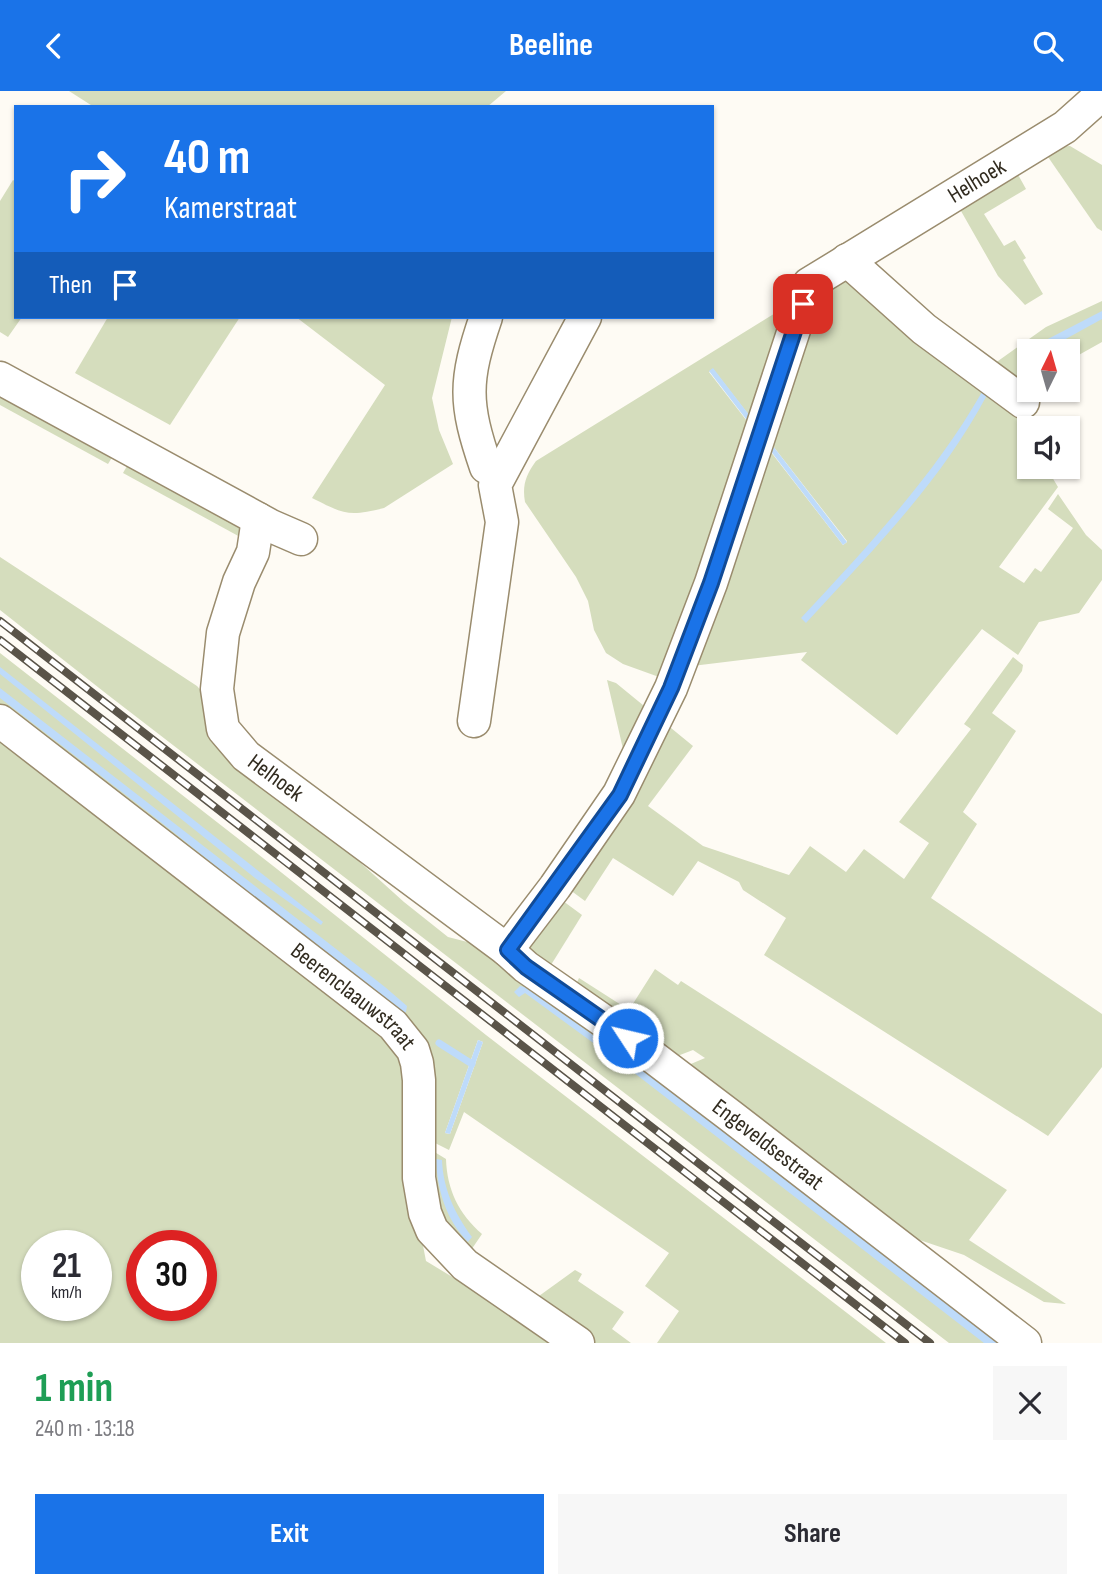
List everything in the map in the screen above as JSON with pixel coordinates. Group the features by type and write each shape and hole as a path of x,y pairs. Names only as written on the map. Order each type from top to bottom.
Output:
{"street":[{"name":"Helhoek","path":"258,519 253,552 239,582 223,633 217,689 223,729 246,757 508,950 620,795 671,688 711,583 809,284 1065,127 1102,94"},
{"path":"848,260 924,329 1017,398"},
{"path":"485,319 474,352 468,384 470,411 486,467"},
{"path":"474,721 502,523 495,485 584,319"},
{"path":"0,378 258,519 301,538"},
{"name":"Beerenclaauwstraat","path":"0,721 393,1025 413,1049 417,1063 419,1178 425,1213 432,1230 465,1265 578,1343"},
{"name":"Engeveldsestraat","path":"508,950 526,967 628,1038 710,1100 1025,1343"}],"green space":[{"path":"69,91 506,91 489,105 91,105"},
{"path":"1070,146 1102,165 1102,231 1097,228 1046,154 1059,147"},
{"path":"1016,171 1026,189 984,214 1004,246 1015,240 1026,258 1023,260 1043,294 1025,305 998,276 957,204"},
{"path":"13,180 14,319 21,319 8,337 0,332 0,201"},
{"path":"847,277 1013,411 1017,417 1017,479 1053,479 1058,487 999,567 1024,583 1035,568 1041,572 1073,528 1048,509 1058,494 1086,535 1102,550 1102,580 1079,613 1039,622 1018,655 982,629 897,735 801,660 807,652 684,667 659,677 623,664 606,653 594,630 588,601 576,577 525,502 526,480 536,461 827,281","holes":["713,369 847,542 843,545 709,372"]},
{"path":"1102,301 1102,342 1080,354 1080,339 1029,339 1046,327"},
{"path":"107,319 239,319 170,425 75,373"},
{"path":"299,319 452,319 432,398 439,430 453,464 384,508 346,512 312,498 385,385"},
{"path":"1017,348 1017,382 991,366"},
{"path":"0,387 116,451 108,464 0,405"},
{"path":"131,459 249,521 242,538 123,473"},
{"path":"0,557 197,686 323,829 404,902 448,937 483,946 1014,1343 949,1343 108,695 0,610"},
{"path":"0,653 486,1035 886,1343 657,1343 679,1311 645,1286 669,1253 464,1112 449,1150 429,1140 429,1066 0,711","holes":["478,1040 483,1042 450,1134 445,1133"]},
{"path":"1013,657 1023,665 1022,671 992,713 1016,731 963,812 977,824 931,898 1102,1014 1102,1067 1048,1136 764,955 786,918 743,890 739,882 698,861 673,896 613,858 585,901 566,887 630,779 607,680 616,683 693,746 648,806 703,846 789,875 810,846 846,872 864,849 904,879 929,843 899,822 971,729 964,724"},
{"path":"0,730 410,1048 417,1215 426,1261 561,1343 0,1343"},
{"path":"559,898 582,915 546,973 521,953"},
{"path":"655,969 678,985 681,981 1007,1190 969,1240 1066,1304 1044,1302 964,1255 890,1230 679,1069 705,1058 693,1050 667,1060 573,991 579,978 629,1010"},
{"path":"428,1148 446,1159 449,1181 456,1201 482,1234 467,1256 439,1220"},
{"path":"575,1270 582,1274 578,1281 624,1312 612,1329 631,1343 594,1343 535,1302 539,1296"}],"water":[{"path":"1102,311 1102,319 1066,339 1048,339"},
{"path":"713,368 847,542 843,545 709,371"},
{"path":"982,392 987,395 969,427 927,486 806,623 801,618 921,482"},
{"path":"0,667 323,922 321,925 255,878 0,674"},
{"path":"0,688 385,987 407,1006 406,1012 402,1014 0,698"},
{"path":"520,986 664,1085 999,1343 984,1343 633,1072 525,993 519,997 514,992"},
{"path":"478,1040 483,1042 450,1134 445,1133"},
{"path":"436,1159 442,1160 451,1201 472,1237 468,1242 448,1214 438,1182"}],"waterway":[{"path":"439,1043 472,1064"}],"railway":[{"path":"0,621 930,1343"},
{"path":"0,640 905,1343"}],"route":[{"path":"628,1038 526,967 508,950 620,795 671,688 711,583 803,304"}]}
